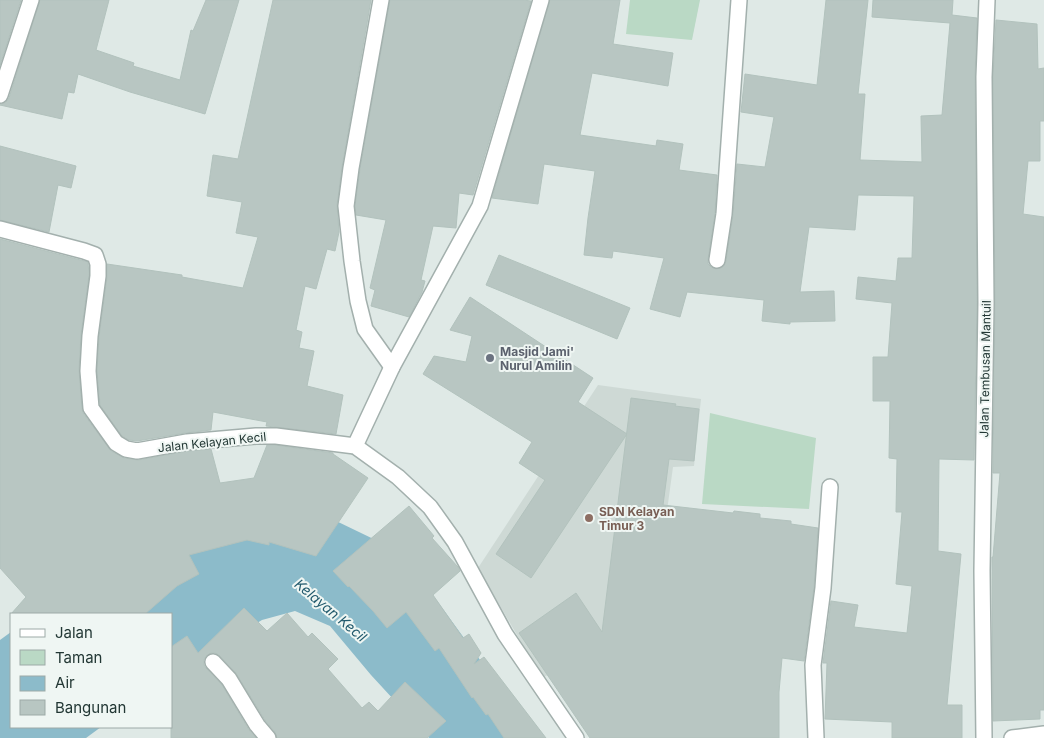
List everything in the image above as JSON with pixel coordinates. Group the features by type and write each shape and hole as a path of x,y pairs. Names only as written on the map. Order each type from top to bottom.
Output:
{"street":[{"path":"0,95 31,0"},
{"path":"380,0 346,206 356,293 365,329 392,367"},
{"path":"355,446 392,367 480,206 541,0"},
{"path":"717,260 724,214 739,0"},
{"name":"Jalan Tembusan Mantuil","path":"984,738 982,571 986,303 984,77 987,0"},
{"name":"Jalan Kelayan Kecil","path":"0,229 95,255 98,264 98,276 90,336 88,370 91,408 116,443 126,449 137,451 187,442 276,436 355,446 398,476 430,507 455,542 505,634 576,738"},
{"path":"816,738 813,665 823,588 830,487"},
{"path":"213,662 229,679 268,738"},
{"path":"1012,738 1044,734"}],"shaded area":[{"name":"SDN Kelayan Timur 3","path":"598,385 701,399 694,466 673,467 652,620 542,678 478,568"}],"green space":[{"path":"630,0 700,0 692,40 626,34"},
{"path":"710,413 816,438 809,509 702,504"}],"water":[{"name":"Kelayan Kecil","path":"332,519 388,546 437,601 537,738 429,738 371,675 330,626 295,611 262,620 172,674 172,613 43,613 146,539"},
{"path":"10,633 10,728 100,728 86,738 0,738 0,640"}],"building":[{"path":"0,0 21,0 0,65"},
{"path":"40,0 109,0 96,50 134,63 133,66 180,80 191,30 193,31 206,0 239,0 205,114 130,92 78,74 74,93 68,92 62,119 0,105 9,98"},
{"path":"273,0 371,0 342,167 337,205 339,232 335,251 327,249 316,289 305,286 296,330 302,332 299,348 314,351 307,386 343,395 336,434 266,426 267,422 213,412 211,430 137,441 129,440 122,436 100,405 97,371 107,264 182,275 182,277 243,288 258,237 236,233 242,202 207,196 213,155 238,159"},
{"path":"390,0 531,1 473,195 459,193 456,228 433,226 421,280 425,281 422,292 409,317 371,306 375,290 370,288 386,220 356,215 355,206"},
{"path":"550,0 620,0 613,44 673,53 668,86 592,73 580,135 656,146 657,140 683,144 679,170 717,175 715,213 708,259 708,264 716,269 724,266 726,261 733,215 737,164 765,167 774,117 741,112 745,74 817,85 826,0 868,0 858,94 865,94 860,160 922,162 921,116 942,115 950,23 872,17 873,0 953,0 952,15 977,18 975,77 977,303 974,460 939,459 938,551 961,554 947,705 962,705 962,738 892,738 892,722 825,719 827,663 823,663 831,601 858,605 854,627 907,633 912,586 896,584 902,512 896,512 897,459 889,458 890,401 873,401 873,357 888,357 892,303 856,299 858,277 896,281 898,258 912,258 914,196 858,195 855,230 809,227 800,292 834,291 835,321 790,322 790,324 762,321 764,300 687,292 680,317 650,309 664,258 613,251 612,258 584,255 595,171 544,164 538,204 492,198"},
{"path":"996,20 1037,24 1038,69 1044,68 1044,121 1040,121 1040,161 1028,161 1023,214 1044,217 1044,710 1040,710 1040,719 993,721 992,557 1000,473 993,473 995,303 993,77"},
{"path":"0,146 76,166 71,188 58,185 49,232 0,220"},
{"path":"0,239 88,262 89,275 81,335 79,370 82,409 111,451 124,458 138,460 211,449 220,483 254,478 267,445 275,445 333,453 368,478 316,556 269,542 269,545 247,540 189,555 199,574 177,586 146,613 12,613 26,597 0,568"},
{"path":"499,255 630,308 617,339 486,285"},
{"path":"470,297 593,378 578,402 627,434 531,578 496,554 545,480 519,463 532,442 423,374 434,356 466,362 472,336 450,330"},
{"path":"631,398 699,409 694,461 669,459 663,505 760,514 760,518 791,521 791,524 818,528 814,587 804,661 782,658 779,692 779,738 590,738 519,633 576,593 602,632"},
{"path":"409,506 434,536 432,538 460,571 433,595 463,638 469,634 481,653 474,664 484,657 546,738 504,738 488,714 486,715 472,698 439,648 435,651 406,612 387,628 373,611 333,571"},
{"path":"244,608 267,631 287,613 308,637 312,633 338,659 328,669 362,708 369,702 378,711 405,682 446,721 427,738 277,738 275,732 265,720 236,673 219,655 211,653 206,656 204,665 222,685 249,730 256,738 171,738 172,646 187,636 198,653"}],"place":[{"name":"Masjid Jami' Nurul Amilin","path":"490,358"},
{"name":"SDN Kelayan Timur 3","path":"589,518"}]}
